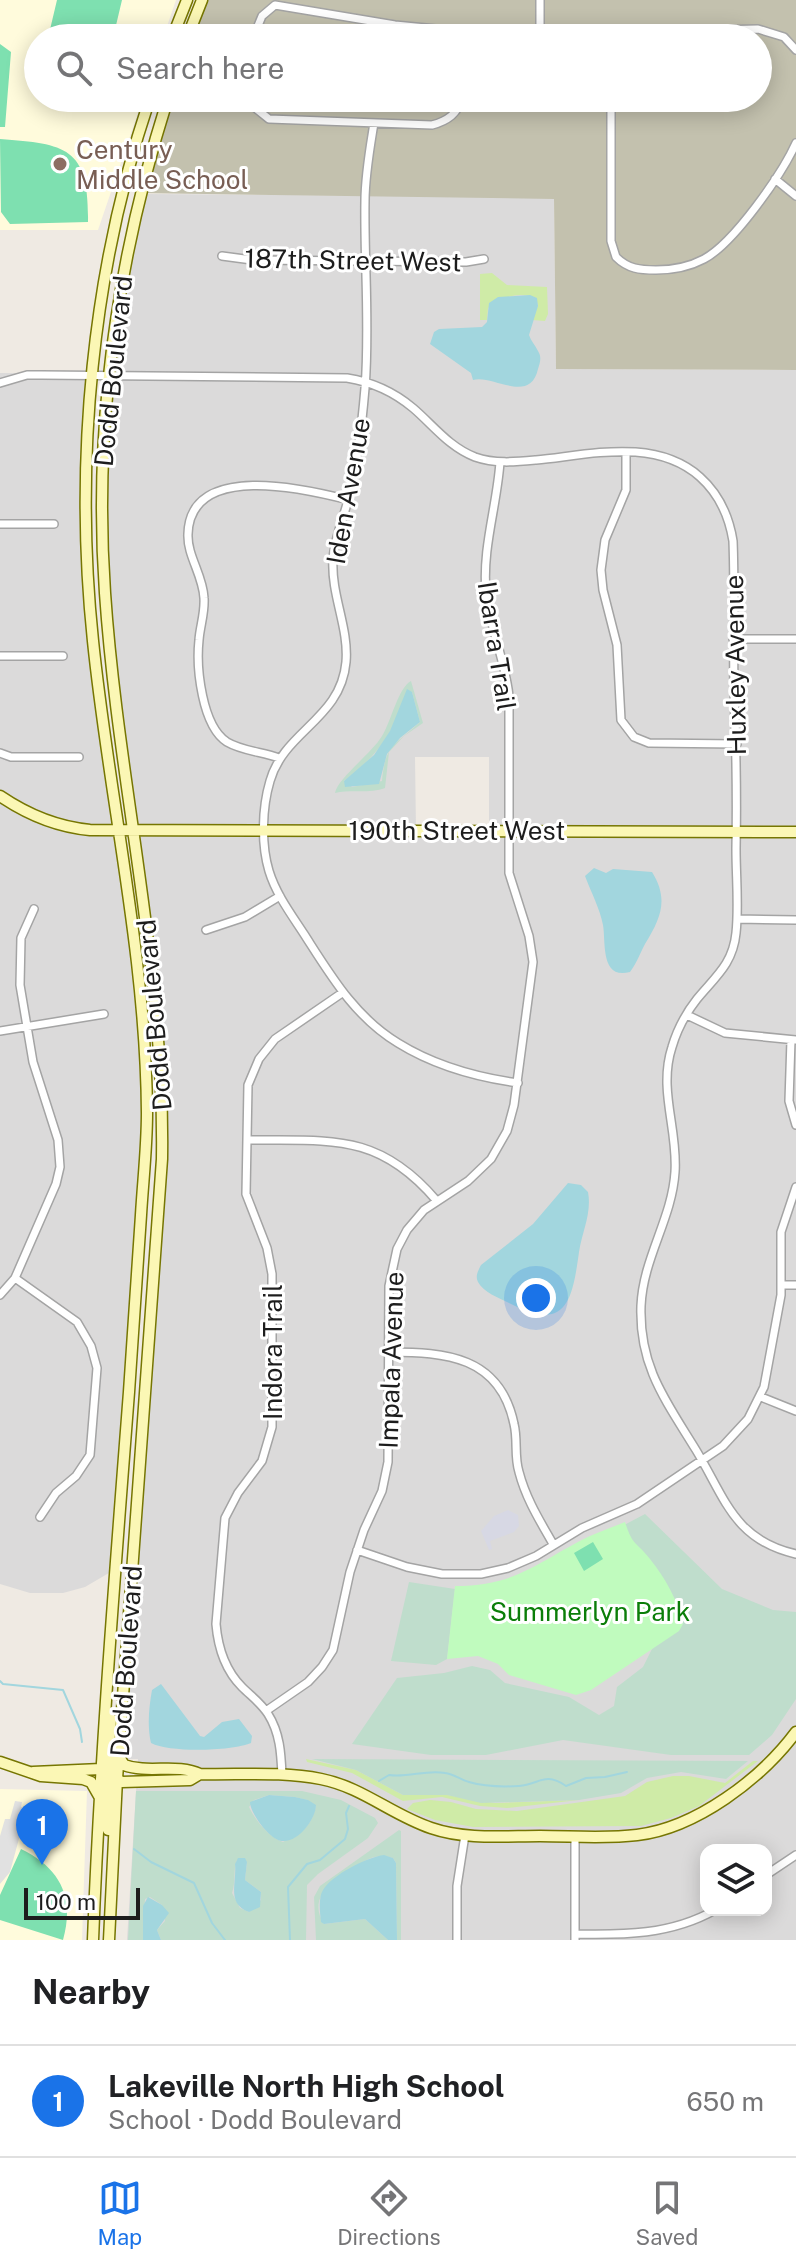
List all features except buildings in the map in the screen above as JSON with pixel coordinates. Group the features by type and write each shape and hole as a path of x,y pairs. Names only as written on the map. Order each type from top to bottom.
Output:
{"main road":[{"path":"178,24 187,0"},
{"path":"193,24 202,0"},
{"name":"Dodd Boulevard","path":"93,1940 109,1638 147,1117 142,1008 93,642 86,540 87,472 93,374 111,253 125,186 146,112"},
{"name":"Dodd Boulevard","path":"109,1940 117,1779 163,1126 155,990 114,685 104,580 102,472 117,306 130,234 164,112"},
{"name":"190th Street West","path":"0,796 54,824 84,830 796,832"},
{"path":"109,1638 114,1649 109,1750 111,1769 117,1779 122,1782 190,1780 200,1774"},
{"path":"119,1757 124,1765 131,1767 192,1770 200,1774 314,1777 345,1785 411,1820 465,1835 636,1835 686,1821 707,1810 774,1758 796,1732"},
{"path":"0,1762 52,1778 83,1779 91,1782 99,1796"},
{"path":"31,1772 101,1769 107,1782 109,1803 104,1907 110,1924"}],"street":[{"path":"540,0 540,24"},
{"path":"259,24 262,16 275,5 389,24"},
{"path":"772,33 784,37 796,50"},
{"path":"260,112 269,119 432,125 443,122 455,112"},
{"path":"611,112 611,241 616,257 637,270 679,268 705,259 724,243 775,179 796,143"},
{"name":"Iden Avenue","path":"374,123 365,198 365,382 349,500 336,539 333,563 335,600 345,643 343,679 324,714 279,758 267,791 265,830 268,866 280,896 342,993 384,1034 413,1052 464,1073 518,1083"},
{"path":"775,179 796,196"},
{"name":"187th Street West","path":"222,256 242,260 466,262 484,259"},
{"name":"Huxley Avenue","path":"0,383 27,375 93,374 340,378 365,382 403,400 436,431 463,451 477,457 500,462 626,452 654,454 680,463 702,478 718,499 733,541 737,744 735,943 728,963 687,1015 673,1045 666,1077 676,1154 674,1187 647,1267 641,1317 646,1355 659,1391 702,1460 721,1499 741,1525 765,1543 796,1554"},
{"path":"626,452 626,490 605,540 601,570 617,645 621,720 634,737 649,743 737,744"},
{"name":"Ibarra Trail","path":"500,462 485,579 491,621 506,671 509,696 509,830"},
{"path":"279,758 225,741 208,717 198,657 204,591 189,546 189,523 207,497 232,487 293,487 349,500"},
{"path":"0,524 54,524"},
{"path":"733,639 796,639"},
{"path":"0,656 63,656"},
{"path":"0,753 11,757 79,757"},
{"name":"Impala Avenue","path":"266,1711 308,1682 328,1658 337,1640 357,1550 381,1496 387,1474 389,1286 393,1261 407,1230 436,1200 478,1173 498,1149 512,1119 533,962 529,936 510,879 509,830"},
{"path":"206,930 245,917 280,896"},
{"path":"0,1295 15,1278 56,1184 61,1157 38,1083 20,985 23,930 34,909"},
{"path":"737,919 796,920"},
{"name":"Indora Trail","path":"282,1775 278,1736 266,1711 237,1682 226,1665 216,1624 225,1518 234,1498 262,1461 272,1427 272,1274 267,1248 246,1194 248,1085 259,1059 283,1032 342,993"},
{"path":"0,1031 104,1014"},
{"path":"687,1015 725,1033 794,1040 789,1101 796,1125"},
{"path":"248,1140 336,1141 362,1147 400,1165 436,1200"},
{"path":"357,1550 422,1571 471,1575 516,1565 582,1528 637,1504 736,1434 761,1397 778,1320 782,1285 781,1232 796,1187"},
{"path":"15,1278 77,1322 91,1346 97,1368 90,1455 76,1476 56,1493 40,1517"},
{"path":"782,1285 796,1285"},
{"path":"389,1352 437,1353 456,1357 479,1370 497,1387 513,1418 516,1459 523,1487 553,1544"},
{"path":"761,1397 796,1411"},
{"path":"457,1940 457,1886 465,1835"},
{"path":"575,1836 575,1937 650,1932 701,1916"},
{"path":"772,1871 796,1855"}],"shaded area":[{"name":"Century Middle School","path":"0,0 176,0 168,24 24,24 24,112 138,112 98,230 0,230"},
{"path":"203,0 796,0 796,370 556,369 554,199 140,193 164,112 772,112 772,24 195,24"},
{"path":"140,194 554,197 556,369 796,370 796,1940 127,1940 138,1759 119,1759 163,1107 119,719 101,509 123,269","holes":["415,757 489,757 489,830 416,830"]},
{"path":"0,373 93,374 89,422 93,642 144,1029 147,1117 114,1570 85,1587 63,1593 30,1593 0,1584"},
{"path":"508,1510 518,1515 519,1526 514,1532 490,1541 492,1549 489,1550 481,1531 494,1516"},
{"path":"0,1789 87,1791 82,1940 0,1940"},
{"path":"15,1801 22,1802 21,1807 27,1809 10,1872 0,1884 0,1836 5,1819 10,1819"}],"green space":[{"path":"57,0 122,0 116,24 51,24"},
{"path":"0,44 11,52 5,127 0,127"},
{"path":"0,139 43,144 70,155 79,165 84,179 88,222 10,224 1,212"},
{"path":"492,273 507,285 547,287 548,314 545,321 532,320 538,306 536,298 523,295 499,301 488,308 487,320 480,320 480,274"},
{"path":"411,681 423,723 404,736 389,752 385,788 335,793 337,787 382,736 406,685","holes":["412,692 420,722 389,752 382,781 352,787 344,781 382,744"]},
{"path":"645,1514 722,1589 773,1610 796,1612 796,1699 772,1735 749,1755 671,1755 563,1740 486,1755 431,1755 352,1744 397,1678 444,1673 472,1666 490,1670 505,1683 569,1697 599,1715 614,1706 617,1687 643,1667 660,1633 611,1532"},
{"name":"Summerlyn Park","path":"625,1522 633,1540 656,1566 678,1606 683,1624 679,1631 591,1690 576,1695 509,1675 498,1664 478,1656 447,1659 455,1586 477,1585 512,1577 590,1536"},
{"path":"593,1542 603,1559 584,1571 574,1553"},
{"path":"409,1582 455,1589 447,1659 436,1665 391,1661"},
{"path":"306,1759 356,1770 403,1795 447,1795 495,1803 579,1800 507,1808 480,1806 442,1797 403,1801 352,1773 307,1762"},
{"path":"312,1759 748,1761 726,1779 681,1772 647,1778 621,1793 579,1800 481,1803 447,1795 403,1795 356,1770"},
{"path":"753,1761 758,1761 699,1806 641,1826 473,1827 435,1820 407,1809 413,1803 430,1800 476,1809 517,1811 625,1796 647,1782 673,1776 725,1783"},
{"path":"136,1791 302,1791 341,1800 375,1818 378,1823 368,1838 307,1885 306,1940 161,1940 157,1930 165,1921 162,1905 150,1897 145,1899 143,1940 128,1940","holes":["269,1795 295,1797 316,1806 305,1828 283,1842 263,1828 249,1807 254,1800","237,1860 247,1862 245,1880 261,1892 261,1900 249,1912 240,1908 232,1893"]},
{"path":"399,1830 401,1940 397,1940 396,1863 393,1858 380,1856 363,1862 332,1882 322,1894 318,1908 324,1924 365,1919 388,1940 316,1940 314,1897 320,1886"},
{"path":"21,1849 46,1865 61,1886 67,1910 63,1940 0,1920 0,1895"}],"water":[{"path":"530,295 537,298 538,306 529,335 540,360 534,380 527,385 519,387 473,380 471,373 430,344 434,332 439,329 482,327 487,322 489,303 498,297"},
{"path":"407,689 412,692 420,722 400,738 387,754 379,784 345,787 344,781 374,755 390,731"},
{"path":"594,868 606,873 613,869 652,872 657,882 661,900 659,917 630,972 614,970 606,958 602,919 585,876"},
{"path":"568,1183 581,1185 588,1192 589,1207 573,1286 562,1308 543,1315 496,1297 484,1289 477,1278 481,1265 533,1224"},
{"path":"161,1684 200,1736 204,1737 222,1722 239,1719 252,1736 251,1743 201,1750 151,1743 149,1716 152,1690"},
{"path":"269,1795 295,1797 316,1805 309,1823 300,1834 282,1841 267,1831 257,1819 250,1802"},
{"path":"384,1855 393,1858 396,1863 397,1940 388,1940 365,1919 321,1922 320,1897 328,1884 350,1868"},
{"path":"238,1858 245,1858 247,1862 245,1880 261,1892 260,1907 249,1912 237,1904 235,1898 235,1864"},
{"path":"148,1897 169,1913 157,1930 161,1940 143,1940 143,1906"}],"waterway":[{"path":"0,1681 3,1684 63,1690 80,1729 82,1742"},
{"path":"379,1781 389,1775 438,1772 488,1786 519,1786 547,1779 566,1786 586,1778 627,1772"},
{"path":"290,1940 288,1887 307,1864 320,1860 345,1839 349,1806"},
{"path":"134,1849 151,1862 194,1883 212,1923 225,1940"}],"place":[{"name":"Century Middle School","path":"60,164"},
{"name":"Lakeville North High School","path":"42,1865"}]}
